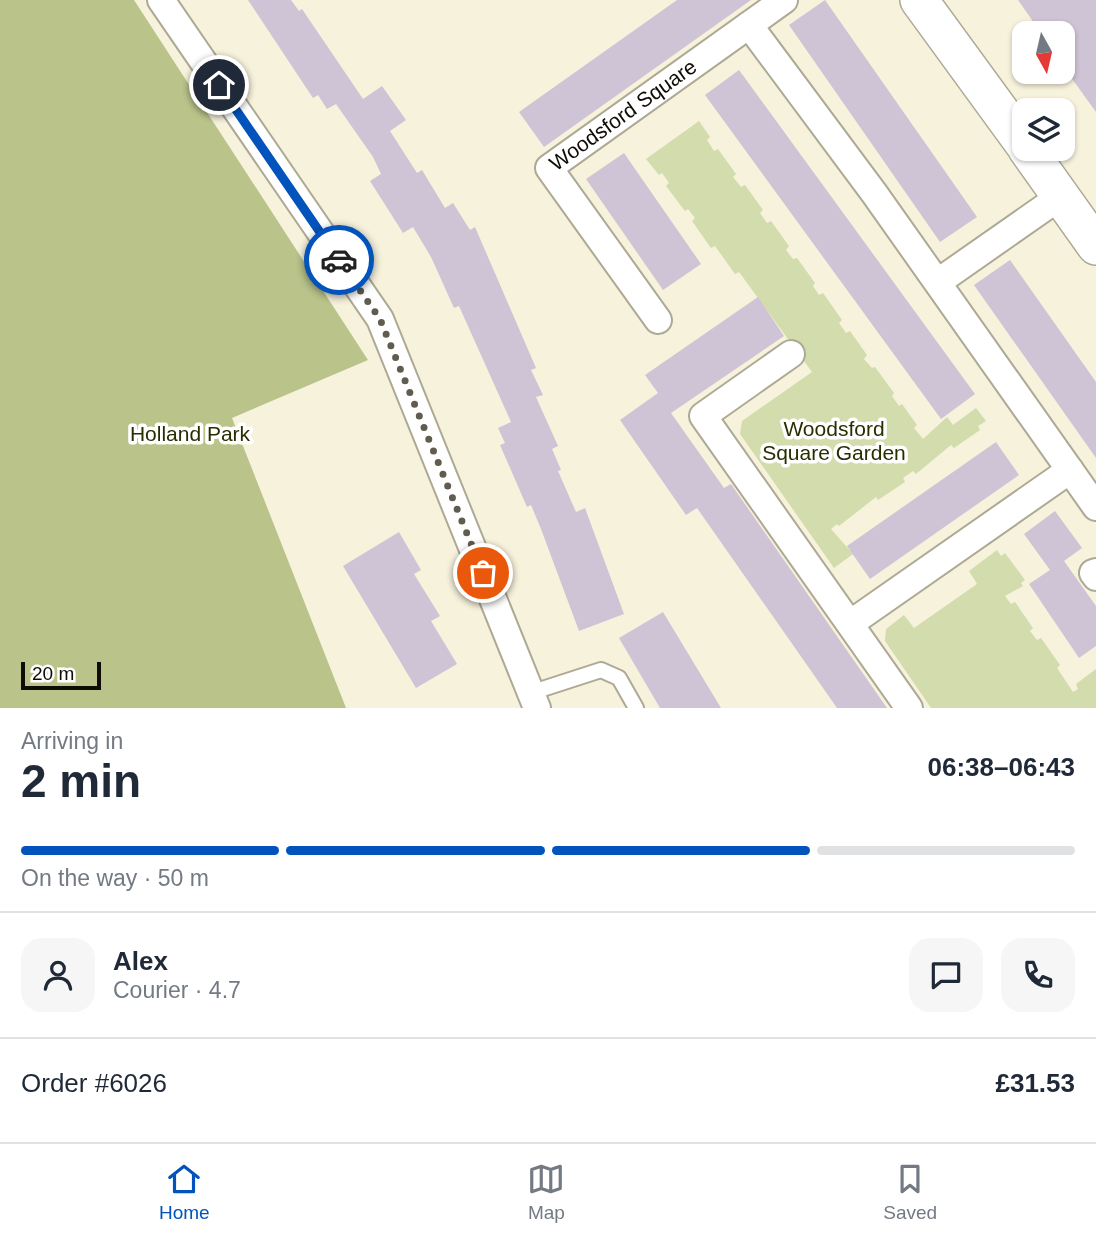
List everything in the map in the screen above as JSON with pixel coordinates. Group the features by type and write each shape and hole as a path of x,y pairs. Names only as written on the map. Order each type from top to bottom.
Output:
{"street":[{"path":"161,0 380,319 534,701"},
{"name":"Woodsford Square","path":"658,320 549,168 784,0"},
{"path":"919,0 1012,128"},
{"path":"749,26 938,282 1096,507"},
{"path":"1036,161 1096,246"},
{"path":"938,282 1061,196"},
{"path":"791,354 704,416 909,708"},
{"path":"851,624 1070,470"},
{"path":"1096,572 1093,573 1096,577"}],"lane":[{"path":"534,701 601,670 619,678 636,708"}],"green space":[{"name":"Holland Park","path":"0,0 134,0 368,360 232,418 346,708 0,708"},
{"name":"Woodsford Square Garden","path":"699,121 710,137 707,140 714,151 718,149 736,174 733,177 741,187 745,185 763,210 760,213 767,223 771,221 789,246 786,250 793,259 797,258 815,283 813,286 819,295 823,293 842,320 839,323 846,333 850,331 867,355 864,359 872,368 875,367 894,393 892,396 899,406 902,404 917,425 914,428 923,439 947,417 953,425 976,408 986,421 978,426 980,430 954,448 951,445 916,474 913,471 903,478 905,482 878,500 876,497 839,526 837,524 831,529 853,554 834,568 740,434 742,421 812,372 739,272 735,274 715,246 711,248 692,221 695,218 688,209 685,211 666,186 669,183 662,173 659,175 646,159"},
{"path":"997,550 1001,556 1005,553 1025,580 1021,583 1023,586 1005,596 1011,604 1015,602 1033,628 1030,631 1037,640 1041,638 1060,665 1057,668 1073,692 1078,689 1076,684 1096,669 1096,708 931,708 885,641 886,629 904,615 914,628 977,584 969,571"}],"building":[{"path":"248,0 291,0 299,11 302,9 363,99 382,86 406,120 390,131 417,173 422,170 445,208 453,203 470,230 475,227 536,368 531,370 543,395 536,397 558,446 552,449 561,470 558,471 576,512 585,508 624,614 579,631 531,505 527,507 500,445 505,443 498,428 511,422 459,306 454,308 431,257 413,227 403,233 370,181 381,174 373,157 336,104 327,109 318,95 313,98"},
{"path":"677,0 751,0 544,147 519,112"},
{"path":"825,0 977,217 940,242 789,25"},
{"path":"1018,0 1096,0 1096,112 1075,83 1075,21 1033,21"},
{"path":"739,70 975,394 941,419 705,95"},
{"path":"624,153 701,264 663,290 586,179"},
{"path":"1010,260 1096,382 1096,458 974,285"},
{"path":"758,297 784,336 671,413 724,488 731,484 887,708 837,708 697,508 686,515 620,420 658,393 645,375"},
{"path":"996,442 1019,475 870,579 847,546"},
{"path":"1055,511 1082,548 1064,561 1096,606 1096,646 1079,658 1029,584 1050,570 1024,534"},
{"path":"399,532 421,570 414,574 440,616 431,621 457,664 416,688 343,566"},
{"path":"663,612 721,708 660,708 619,638"}],"way so far":[{"path":"339,260 380,319 483,573"}],"route":[{"path":"219,85 339,260"}]}
